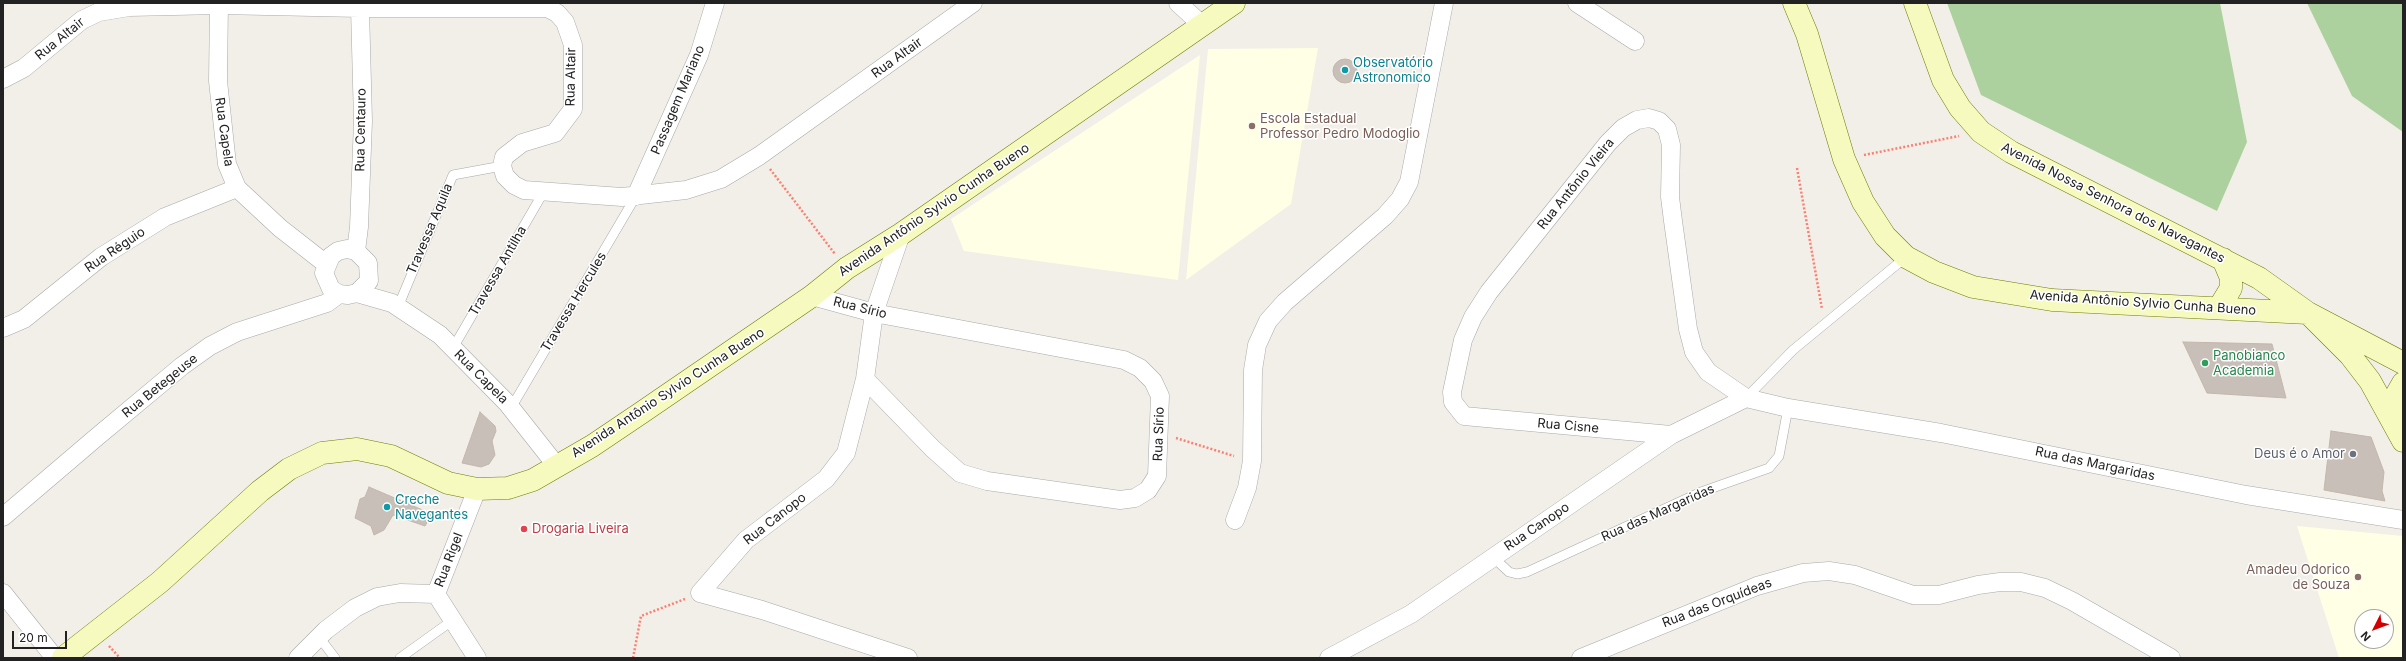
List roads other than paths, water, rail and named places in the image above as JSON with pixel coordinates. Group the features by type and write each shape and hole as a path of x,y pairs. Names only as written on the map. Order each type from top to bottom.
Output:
{"main road":[{"name":"Avenida Antônio Sylvio Cunha Bueno","path":"63,658 160,582 260,491 289,469 322,453 357,450 391,456 448,482 477,489 508,488 533,480 556,465 592,446 812,296 847,268 901,234 1234,3"},
{"name":"Avenida Antônio Sylvio Cunha Bueno","path":"1794,3 1806,34 1844,159 1863,202 1885,236 1906,257 1934,272 1980,288 2052,300 2308,313"},
{"name":"Avenida Nossa Senhora dos Navegantes","path":"1916,3 1943,80 1960,108 1981,132 2011,152 2259,278 2308,313 2403,363"},
{"path":"2219,308 2231,288 2231,278 2223,259"},
{"name":"Avenida Nossa Senhora dos Navegantes","path":"2308,313 2350,355 2370,381 2391,416 2403,441"},
{"path":"2391,416 2395,397 2403,383"}],"street":[{"name":"Passagem Mariano","path":"636,196 699,55 715,3"},
{"name":"Rua Altair","path":"3,79 24,68 77,23 99,12 129,7 219,4 360,8 547,8 557,13 565,22 573,45 573,109 564,124 555,133 522,143 504,157 502,166 505,176 514,185 524,190 543,193 636,196 686,190 721,179 759,156 973,3"},
{"path":"1178,3 1202,25"},
{"path":"1235,520 1247,488 1252,462 1253,370 1256,345 1268,320 1285,302 1385,216 1400,199 1409,182 1444,3"},
{"path":"1577,3 1635,41"},
{"name":"Rua Capela","path":"219,4 218,81 227,164 237,188 280,228 326,264"},
{"name":"Rua Centauro","path":"356,251 359,227 363,120 360,8"},
{"name":"Rua Antônio Vieira","path":"1464,416 1453,402 1452,392 1463,340 1473,317 1489,292 1608,142 1623,128 1637,120 1649,118 1659,120 1667,129 1672,145 1672,215 1688,329 1694,352 1708,372 1746,398"},
{"name":"Rua Réguio","path":"3,328 24,319 100,257 165,217 237,188"},
{"name":"Rua Canopo","path":"901,234 874,313 865,379 846,453 826,479 746,540 700,593 762,610 908,658"},
{"path":"347,249 356,251 368,263 370,272 369,281 348,293 331,289 326,281 324,272 330,256 338,251 347,249"},
{"name":"Rua Capela","path":"370,272 395,305 440,335 511,408 556,465"},
{"name":"Rua Capela","path":"348,293 395,305"},
{"name":"Rua Betegeuse","path":"3,517 182,366 210,346 237,332 327,303 348,293"},
{"name":"Rua Sírio","path":"812,296 874,313 1124,360 1140,368 1153,381 1160,396 1157,476 1148,490 1136,498 1120,500 987,481 960,473 933,449 865,379"},
{"name":"Rua Canopo","path":"1329,658 1412,614 1671,435 1746,398"},
{"name":"Rua das Margaridas","path":"1746,398 1788,408 1941,433 2253,496 2403,520"},
{"name":"Rua Cisne","path":"1464,416 1671,435"},
{"name":"Rua Rigel","path":"298,658 319,637 354,608 377,597 400,592 436,594 477,489"},
{"name":"Rua das Orquídeas","path":"1581,658 1757,586 1803,573 1830,571 1855,575 1913,595 1939,595 1978,585 2000,582 2021,582 2045,588 2072,601 2171,658"},
{"path":"3,593 55,658"},
{"path":"436,594 477,658"}],"lane":[{"name":"Travessa Aquila","path":"395,305 453,176 502,166"},
{"name":"Travessa Antilha","path":"453,348 543,193"},
{"name":"Travessa Hercules","path":"511,408 636,196"},
{"path":"1746,398 1793,350 1906,257"},
{"name":"Rua das Margaridas","path":"1493,558 1509,572 1517,574 1527,572 1701,492 1769,468 1779,456 1788,408"},
{"path":"400,658 453,620"},
{"path":"319,637 335,658"}],"place":[{"name":"Observatório Astronomico","path":"1345,70"},
{"name":"Escola Estadual Professor Pedro Modoglio","path":"1252,126"},
{"name":"Panobianco Academia","path":"2205,363"},
{"name":"Deus é o Amor","path":"2353,454"},
{"name":"Creche Navegantes","path":"387,507"},
{"name":"Drogaria Liveira","path":"524,529"},
{"name":"Amadeu Odorico de Souza","path":"2358,577"}]}
